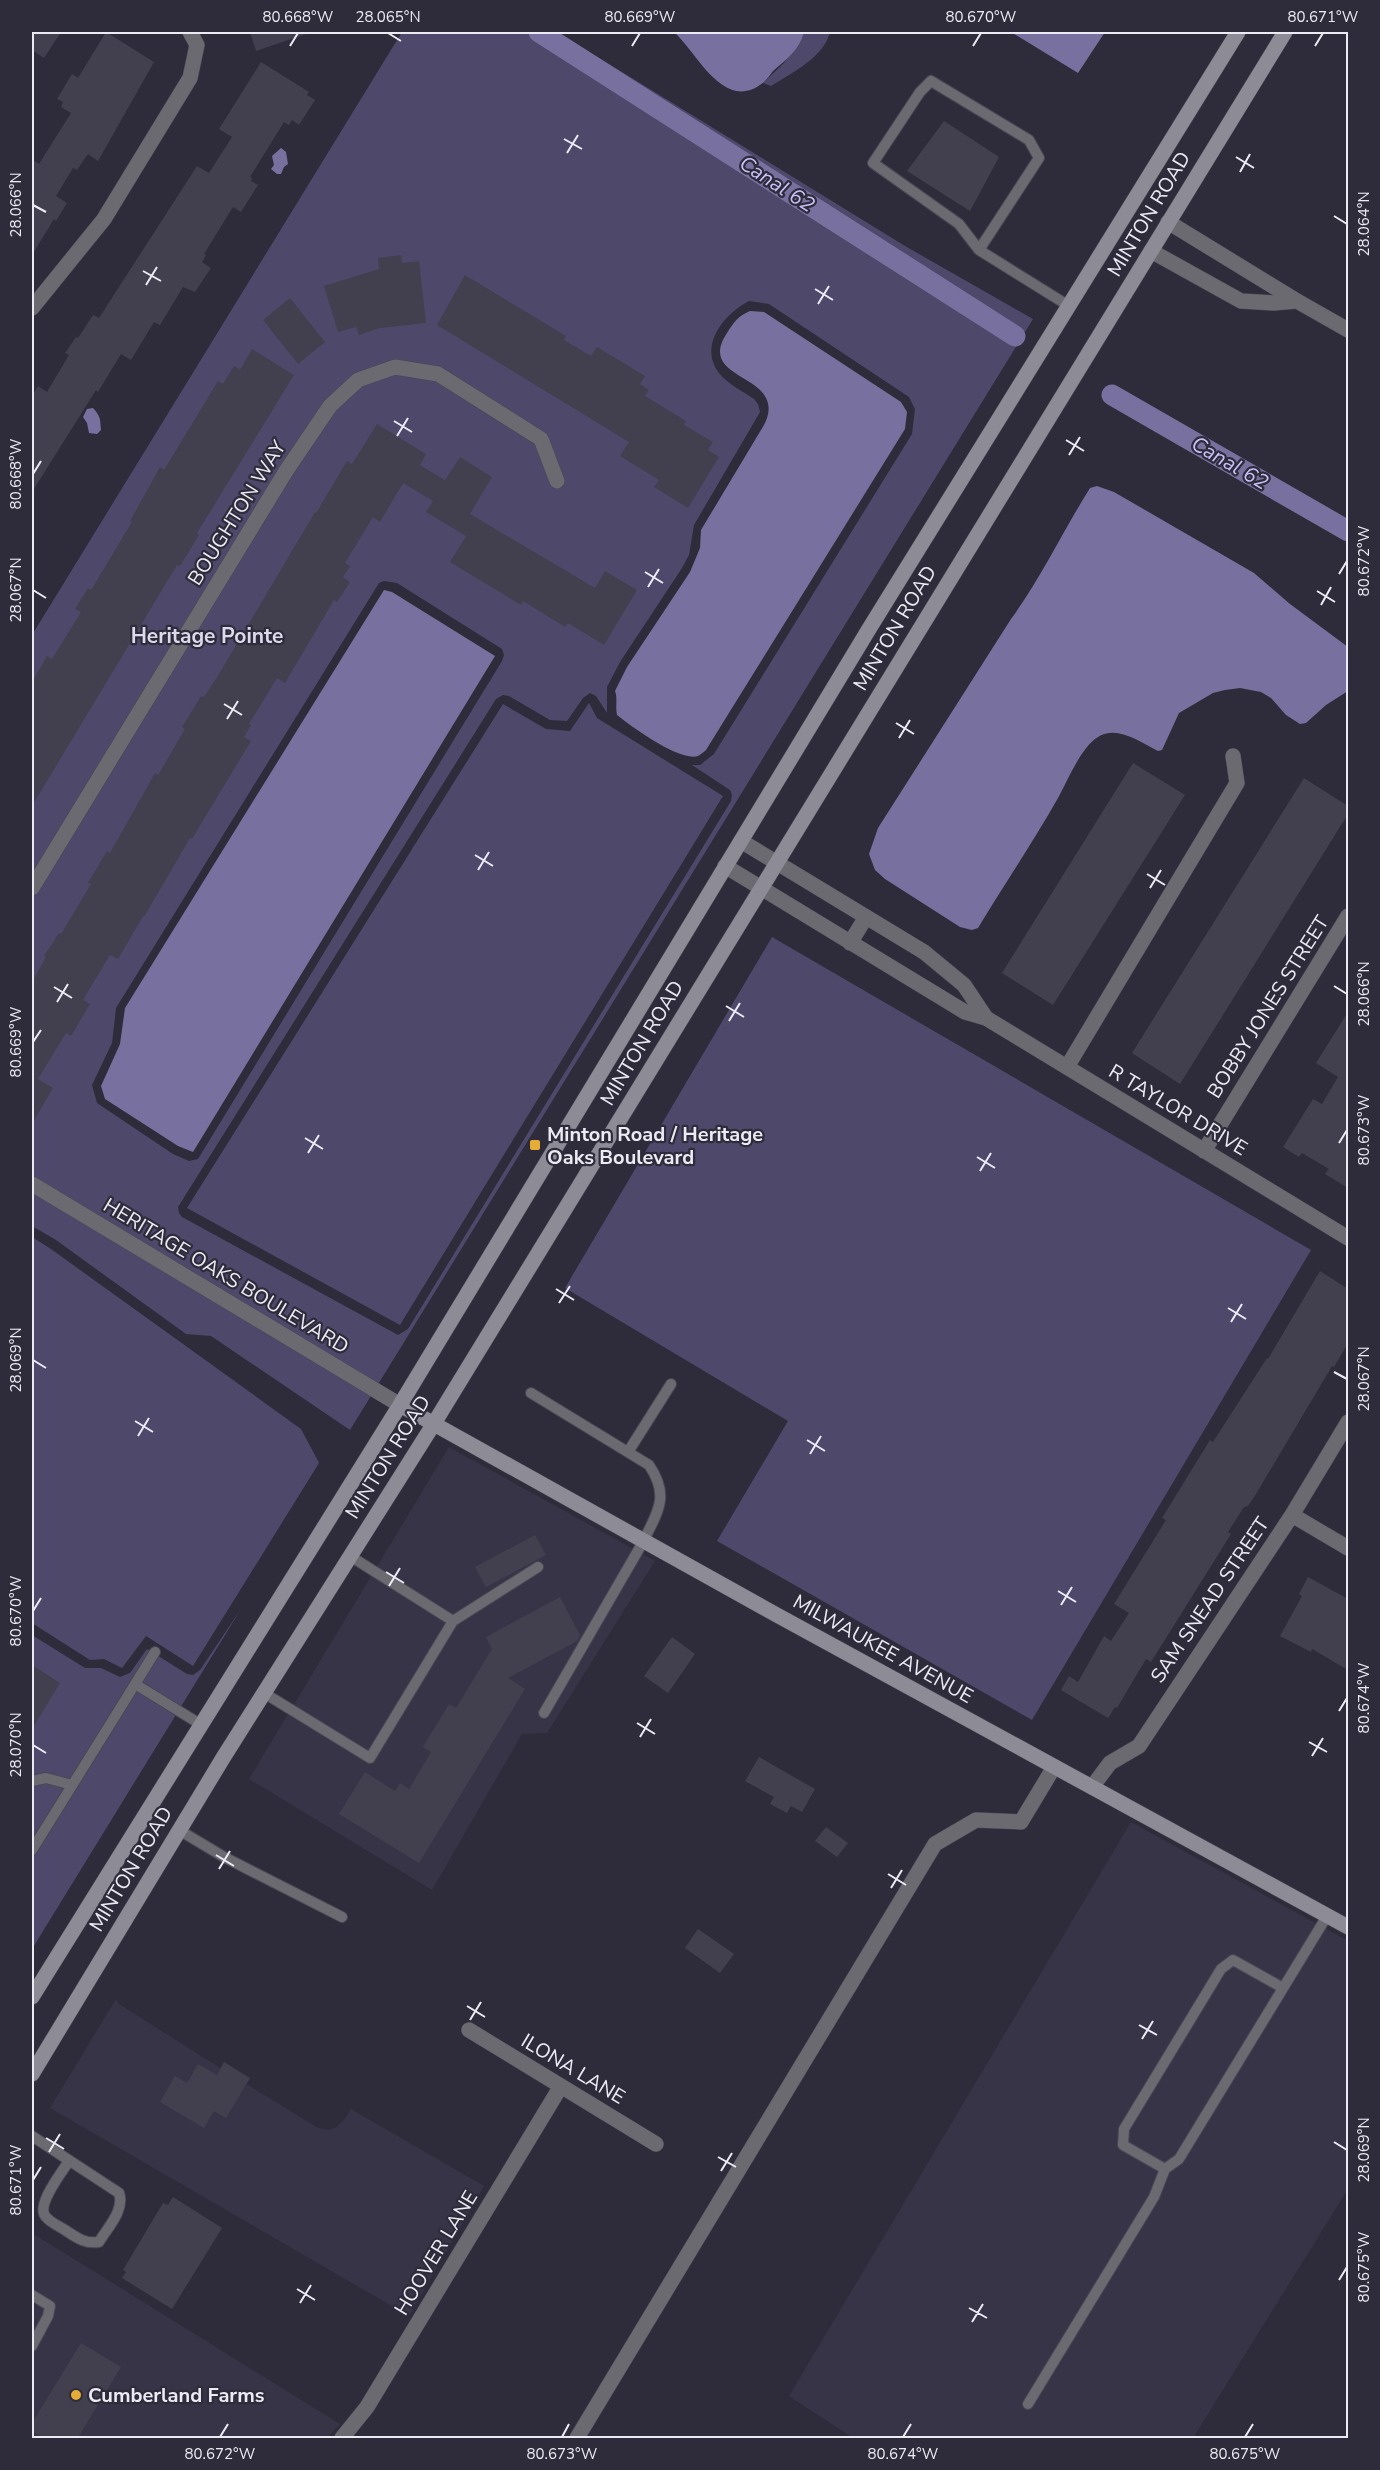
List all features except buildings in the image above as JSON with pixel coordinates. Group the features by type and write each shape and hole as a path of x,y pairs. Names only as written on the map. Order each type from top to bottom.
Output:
{"main road":[{"name":"MINTON ROAD","path":"32,1996 400,1405 725,866 1238,32"},
{"name":"MINTON ROAD","path":"32,2074 179,1830 433,1425 1285,32"},
{"name":"MILWAUKEE AVENUE","path":"400,1405 643,1542 1348,1928"}],"street":[{"path":"32,308 104,219 190,78 197,45 190,32"},
{"path":"1168,222 1348,330"},
{"path":"1151,251 1241,301 1274,303 1297,301"},
{"name":"BOUGHTON WAY","path":"32,888 286,471 330,406 358,381 395,367 438,374 542,439 557,481"},
{"path":"1066,1067 1237,783 1233,756"},
{"name":"R TAYLOR DRIVE","path":"741,841 934,960 964,985 986,1018"},
{"name":"R TAYLOR DRIVE","path":"725,866 965,1012 986,1018 1348,1238"},
{"name":"BOBBY JONES STREET","path":"1204,1150 1348,916"},
{"path":"850,943 867,917"},
{"path":"918,984 934,960"},
{"name":"HERITAGE OAKS BOULEVARD","path":"32,1184 400,1405"},
{"name":"SAM SNEAD STREET","path":"1092,1787 1110,1763 1139,1746 1292,1515 1348,1422"},
{"path":"1292,1515 1348,1548"},
{"path":"577,2439 935,1844 975,1820 1021,1822 1054,1767"},
{"name":"ILONA LANE","path":"469,2031 657,2144"},
{"name":"HOOVER LANE","path":"342,2439 367,2408 561,2086"}],"lane":[{"path":"979,250 1039,158 1029,140 932,81 920,92 873,163 959,224 979,250 1069,306"},
{"path":"628,1452 671,1384"},
{"path":"531,1393 649,1465 662,1491 653,1522 643,1542 544,1713"},
{"path":"350,1556 453,1621"},
{"path":"264,1693 370,1758 453,1621 538,1567"},
{"path":"32,1850 155,1652"},
{"path":"135,1684 200,1724"},
{"path":"32,1781 46,1778 72,1785"},
{"path":"179,1830 224,1857 342,1917"},
{"path":"1028,2404 1154,2197 1165,2169 1179,2159 1327,1916"},
{"path":"1165,2169 1123,2145 1124,2129 1221,1969 1233,1960 1282,1988"},
{"path":"32,2136 69,2160 119,2193 122,2200 120,2209 99,2242 89,2244 80,2240 45,2217 42,2209 44,2201 69,2160"},
{"path":"32,2295 50,2306 48,2316 32,2346"}],"shaded area":[{"path":"402,32 557,32 905,246 1033,319 350,1430 211,1336 186,1334 56,1240 32,1226 32,635","holes":["749,301 769,304 909,397 915,409 912,434 714,754 700,765 692,765 730,790 731,801 408,1329 398,1335 182,1217 178,1207 496,699 503,695 509,696 550,720 567,721 583,698 590,693 596,696 607,713 607,687 620,662 682,568 689,555 694,525 760,412 754,399 719,373 713,363 711,352 713,342 723,322","384,581 397,583 502,649 504,655 502,661 198,1159 189,1161 173,1154 97,1103 92,1085 112,1043 116,1008 379,583"]},
{"path":"674,32 804,32 796,49 764,82 750,90 736,91 724,86 713,77"},
{"path":"804,32 830,32 821,49 806,64 771,86 763,83 784,63"},
{"path":"1011,32 1105,32 1078,73"},
{"path":"281,148 286,152 288,164 281,174 277,174 271,169 274,165 272,156"},
{"path":"750,311 764,312 901,402 907,412 905,429 706,750 698,756 690,756 668,749 617,715 615,691 627,667 690,572 700,548 701,530 767,419 766,398 752,383 725,364 721,356 721,346 730,329 739,317"},
{"path":"93,408 100,421 101,430 97,434 89,433 83,417 87,409"},
{"path":"1097,486 1114,492 1254,573 1290,604 1348,647 1348,691 1326,705 1306,723 1300,724 1286,715 1271,698 1261,692 1240,688 1213,693 1179,713 1162,750 1158,751 1121,734 1105,734 1098,737 1080,756 1058,798 978,928 972,930 960,927 885,879 875,870 869,854 878,828 1032,587 1090,488"},
{"path":"384,590 392,592 495,656 193,1152 178,1146 105,1099 101,1086 120,1044 125,1008"},
{"path":"589,703 597,718 723,796 400,1325 187,1208 503,704 546,729 570,731"},
{"path":"772,937 1311,1250 1032,1720 717,1541 788,1421 565,1288"},
{"path":"32,1237 301,1429 319,1463 193,1666 146,1636 122,1668 104,1659 90,1660 32,1623"},
{"path":"449,1447 655,1561 547,1733 522,1734 432,1890 249,1779"},
{"path":"241,1609 32,1949 32,1635 85,1668 101,1668 120,1677 130,1673 147,1649 187,1674 193,1675 200,1670"},
{"path":"1131,1822 1348,1941 1348,2189 1193,2438 853,2438 789,2396"},
{"path":"116,1999 119,2004 318,2128 328,2130 335,2128 351,2109 484,2186 409,2316 50,2108"},
{"path":"32,2233 340,2424 327,2438 32,2438"}],"waterway":[{"name":"Canal 62","path":"539,32 1015,336"},
{"name":"Canal 62","path":"1112,395 1348,531"}],"place":[{"name":"Minton Road / Heritage Oaks Boulevard","path":"535,1145"},
{"name":"Cumberland Farms","path":"76,2395"}],"district":[{"name":"Heritage Pointe","path":"207,636"}]}
